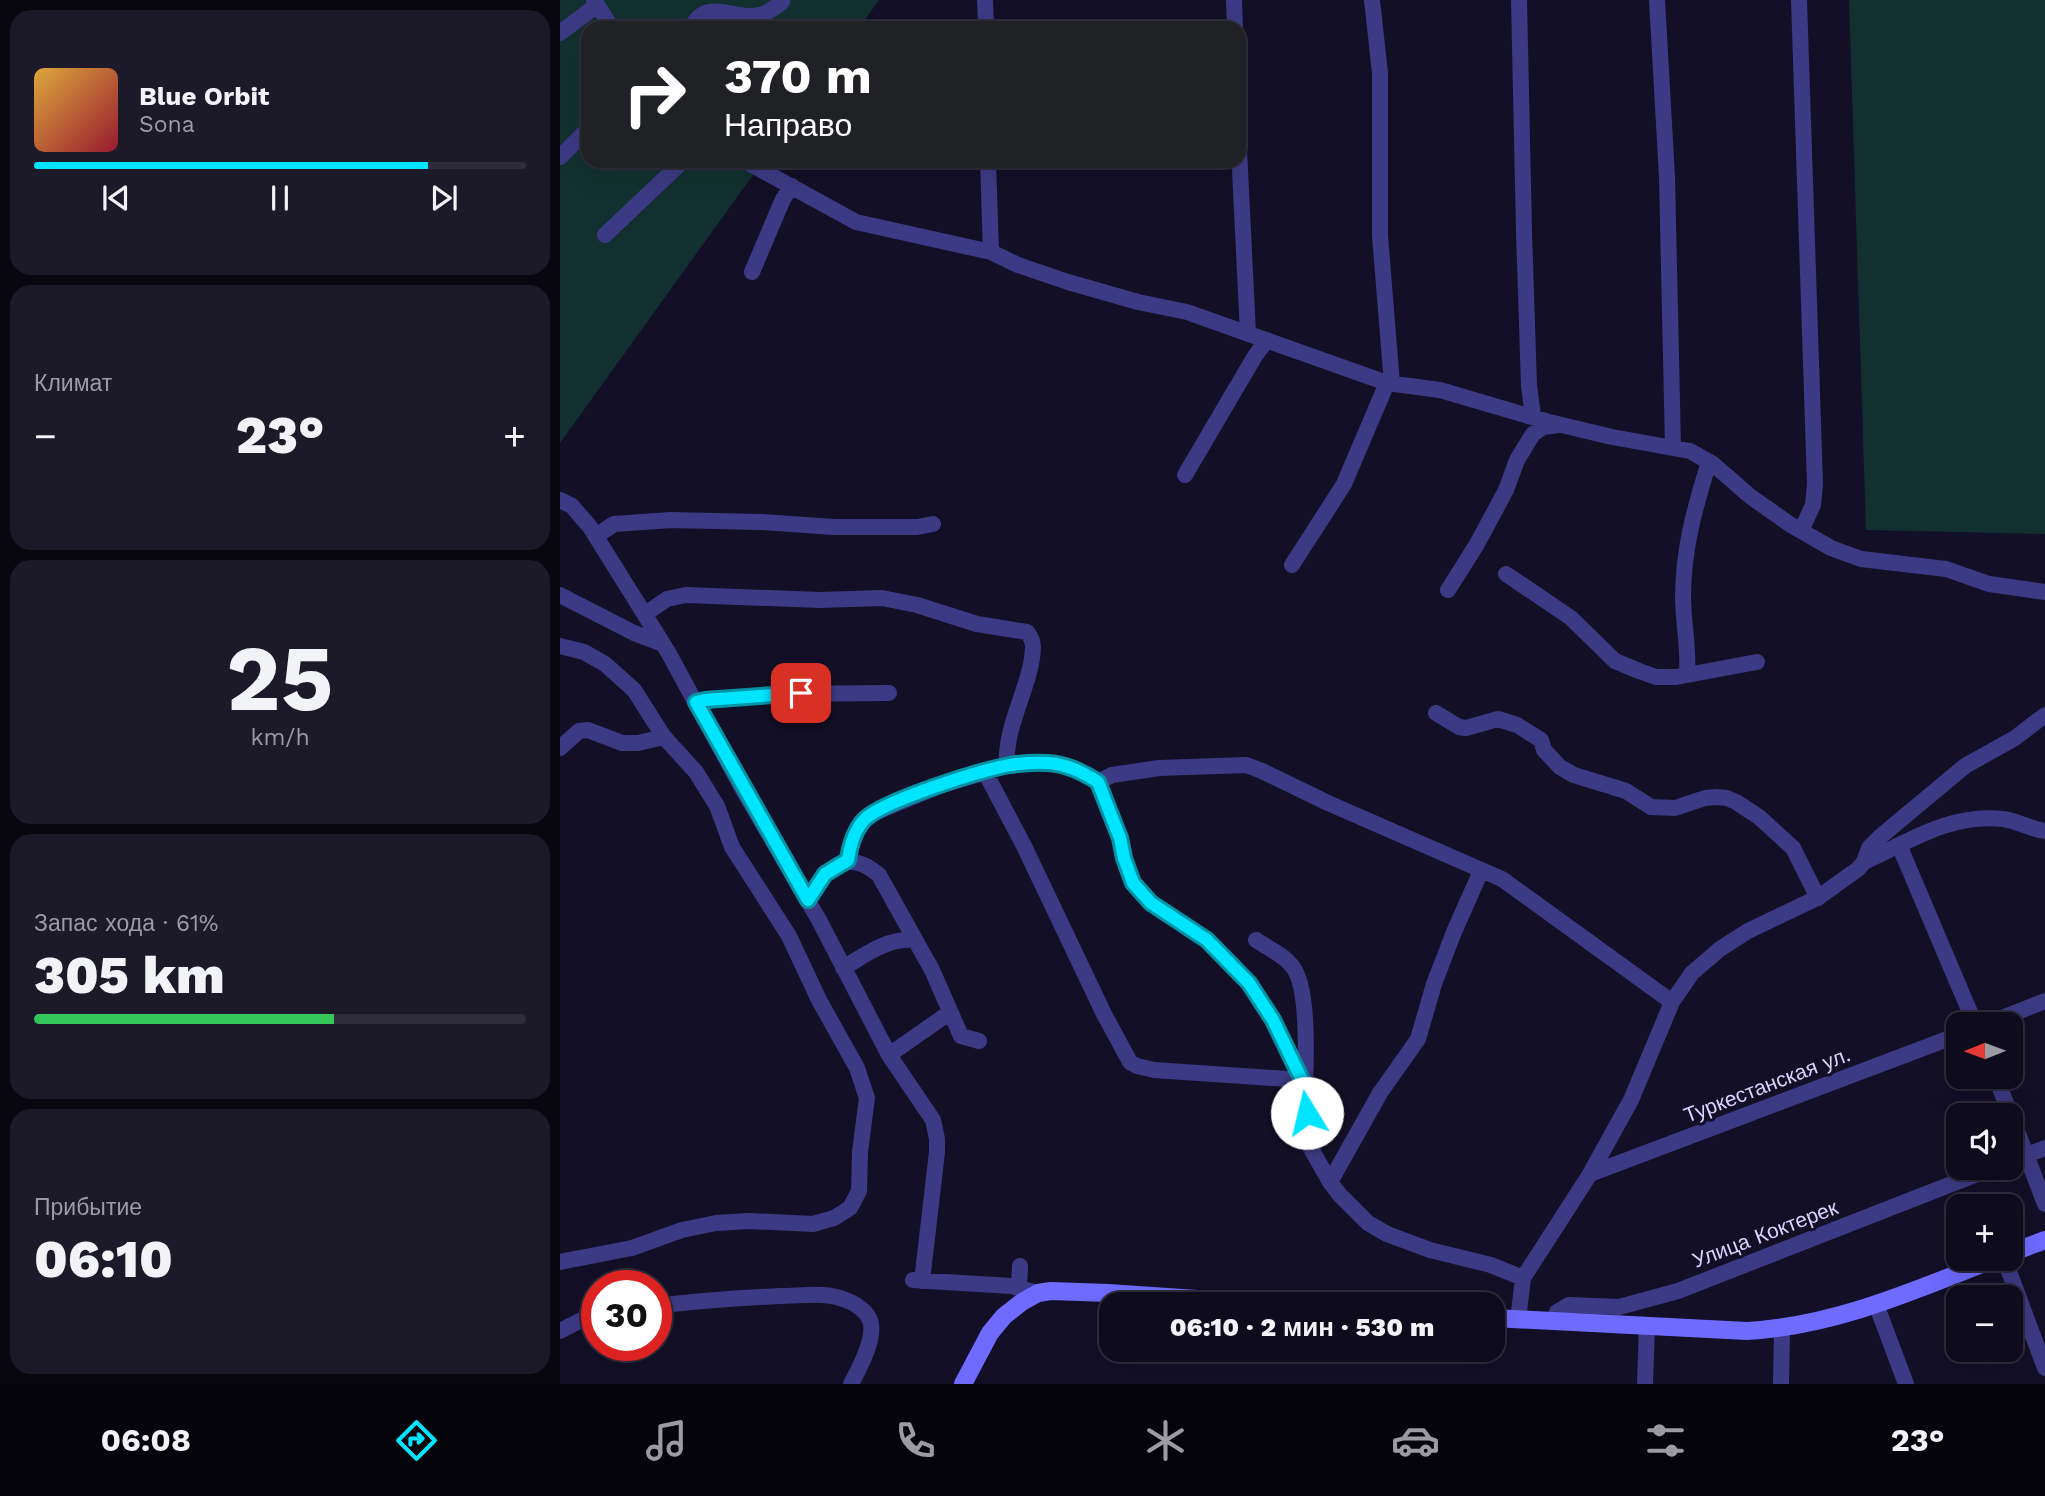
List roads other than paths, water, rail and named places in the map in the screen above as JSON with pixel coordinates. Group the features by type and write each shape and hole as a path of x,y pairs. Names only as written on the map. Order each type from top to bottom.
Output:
{"main road":[{"path":"2023,1248 2045,1240"},
{"path":"1505,1319 1747,1331 1782,1329 1847,1314 1963,1271"},
{"path":"963,1384 990,1333 1004,1316 1021,1302 1038,1293 1051,1291 1099,1293"}],"street":[{"path":"985,0 986,21"},
{"path":"1234,0 1235,21"},
{"path":"1292,565 1344,484 1390,384 1380,236 1380,73 1372,0"},
{"path":"1519,0 1529,386 1533,416"},
{"path":"1657,0 1667,177 1673,447"},
{"path":"1799,0 1815,484 1813,505 1801,531"},
{"path":"694,21 705,12 751,17 771,11 782,2"},
{"path":"560,33 596,3 607,21"},
{"path":"560,157 581,136"},
{"path":"605,235 675,168"},
{"path":"758,168 856,222 990,252 1018,265 1069,282 1138,302 1187,312 1361,376 1390,384 1440,390 1612,437 1689,451 1709,462 1751,497 1801,531 1831,548 1861,559 1946,569 1989,584 2045,592"},
{"path":"988,168 990,252"},
{"path":"1240,168 1248,334"},
{"path":"752,272 783,199 792,186"},
{"path":"1185,475 1267,340"},
{"path":"1448,590 1477,544 1506,489 1517,460 1533,435 1542,427 1561,424"},
{"path":"1687,673 1683,604 1685,556 1691,523 1709,462"},
{"path":"560,500 572,506 582,516 663,643 808,900 889,1055 933,1121 937,1139 933,1190 918,1280 1020,1288 1038,1293"},
{"path":"596,536 614,524 637,521 726,520 880,527 933,524"},
{"path":"1506,574 1571,618 1615,661 1656,677 1676,677 1757,662"},
{"path":"560,595 635,633 663,643"},
{"path":"645,614 667,599 686,595 820,600 872,598 908,603 976,624 1027,632 1032,641 1032,656 1009,736 1007,766"},
{"path":"560,646 584,652 605,664 634,690 664,737 696,772 717,806 732,847 789,936 818,1000 857,1068 867,1098 860,1152 859,1191 850,1208 834,1218 813,1224 749,1221 716,1223 682,1230 632,1248 560,1262"},
{"path":"696,702 783,694 890,692"},
{"path":"1436,713 1459,727 1466,728 1498,719 1517,725 1541,740 1544,750 1560,767 1574,775 1626,792 1651,807 1675,808 1705,798 1727,798 1736,802 1759,817 1793,848 1818,898"},
{"path":"1518,1320 1523,1278 1590,1174 1630,1100 1672,1002 1692,974 1720,949 1748,931 1818,898 1858,869 1869,848 1881,836 1965,766 2015,738 2045,715"},
{"path":"560,748 579,732 588,730 622,743 638,743 664,737"},
{"path":"848,860 856,832 865,820 876,812 939,786 1007,766 1051,763 1073,769 1098,782 1120,838 1133,883 1151,903 1207,940 1249,983 1273,1020 1303,1088"},
{"path":"1098,782 1112,775 1160,768 1246,765 1502,879 1672,1002"},
{"path":"985,772 1024,846 1098,1003 1130,1062 1154,1070 1303,1088"},
{"path":"1864,862 1926,832 1968,819 2007,820 2045,831"},
{"path":"1899,845 1970,1012"},
{"path":"808,900 825,874 848,860 863,864 879,875 932,970 961,1036 979,1041"},
{"path":"1330,1182 1380,1093 1418,1039 1434,984 1481,871"},
{"path":"843,968 878,947 894,941 914,940"},
{"path":"1256,940 1291,963 1298,978 1304,1018 1303,1088 1310,1147 1330,1182 1368,1223 1387,1234 1430,1250 1479,1261 1523,1278"},
{"path":"2017,1012 2045,1001"},
{"path":"889,1055 949,1013"},
{"name":"Туркестанская ул.","path":"1590,1174 1946,1040"},
{"path":"2023,1156 2045,1148"},
{"path":"2023,1167 2045,1204"},
{"name":"Улица Коктерек","path":"1554,1322 1557,1312 1569,1305 1619,1307 1678,1291 1961,1180"},
{"path":"1020,1266 1020,1288"},
{"path":"2009,1271 2045,1368"},
{"path":"672,1305 759,1297 824,1295 849,1301 869,1318 872,1330 864,1358 851,1384"},
{"path":"1876,1304 1906,1384"},
{"path":"560,1331 581,1320"},
{"path":"1645,1384 1647,1326"},
{"path":"1781,1384 1782,1329"}]}
